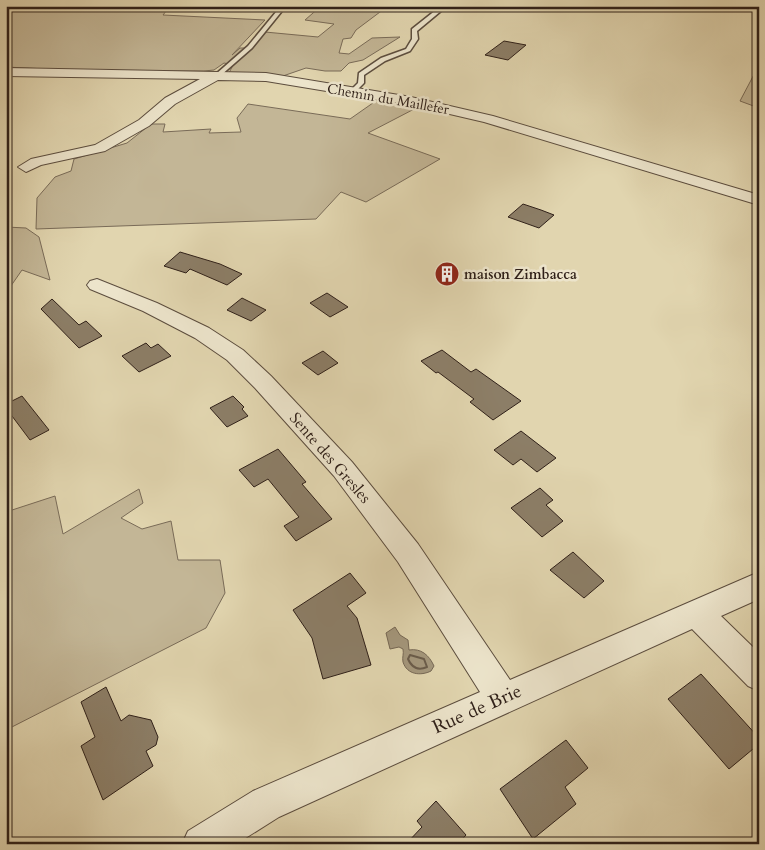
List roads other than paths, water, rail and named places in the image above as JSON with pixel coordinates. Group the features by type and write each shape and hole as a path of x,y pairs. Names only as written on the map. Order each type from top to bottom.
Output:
{"street":[{"name":"Chemin du Maillefer","path":"6,72 266,76 411,101 488,119 759,200"},
{"path":"19,163 36,162 100,148 144,124 170,101 218,75"},
{"path":"19,163 45,149 72,145"},
{"path":"19,163 39,169 65,168"},
{"name":"Sente des Gresles","path":"97,285 150,307 202,333 235,354 263,382 343,469 408,553 502,697"},
{"name":"Rue de Brie","path":"201,844 266,804 502,697 759,585"},
{"path":"696,612 759,675"}],"lane":[{"path":"218,75 250,47 284,6"},
{"path":"352,92 361,83 361,74 367,69 388,55 408,50 416,39 414,30 444,6"}],"water":[{"path":"395,627 400,635 408,640 409,650 421,651 430,659 434,666 431,671 423,674 411,672 403,662 403,649 399,647 390,649 386,633"}],"place":[{"name":"maison Zimbacca","path":"447,274"}]}
